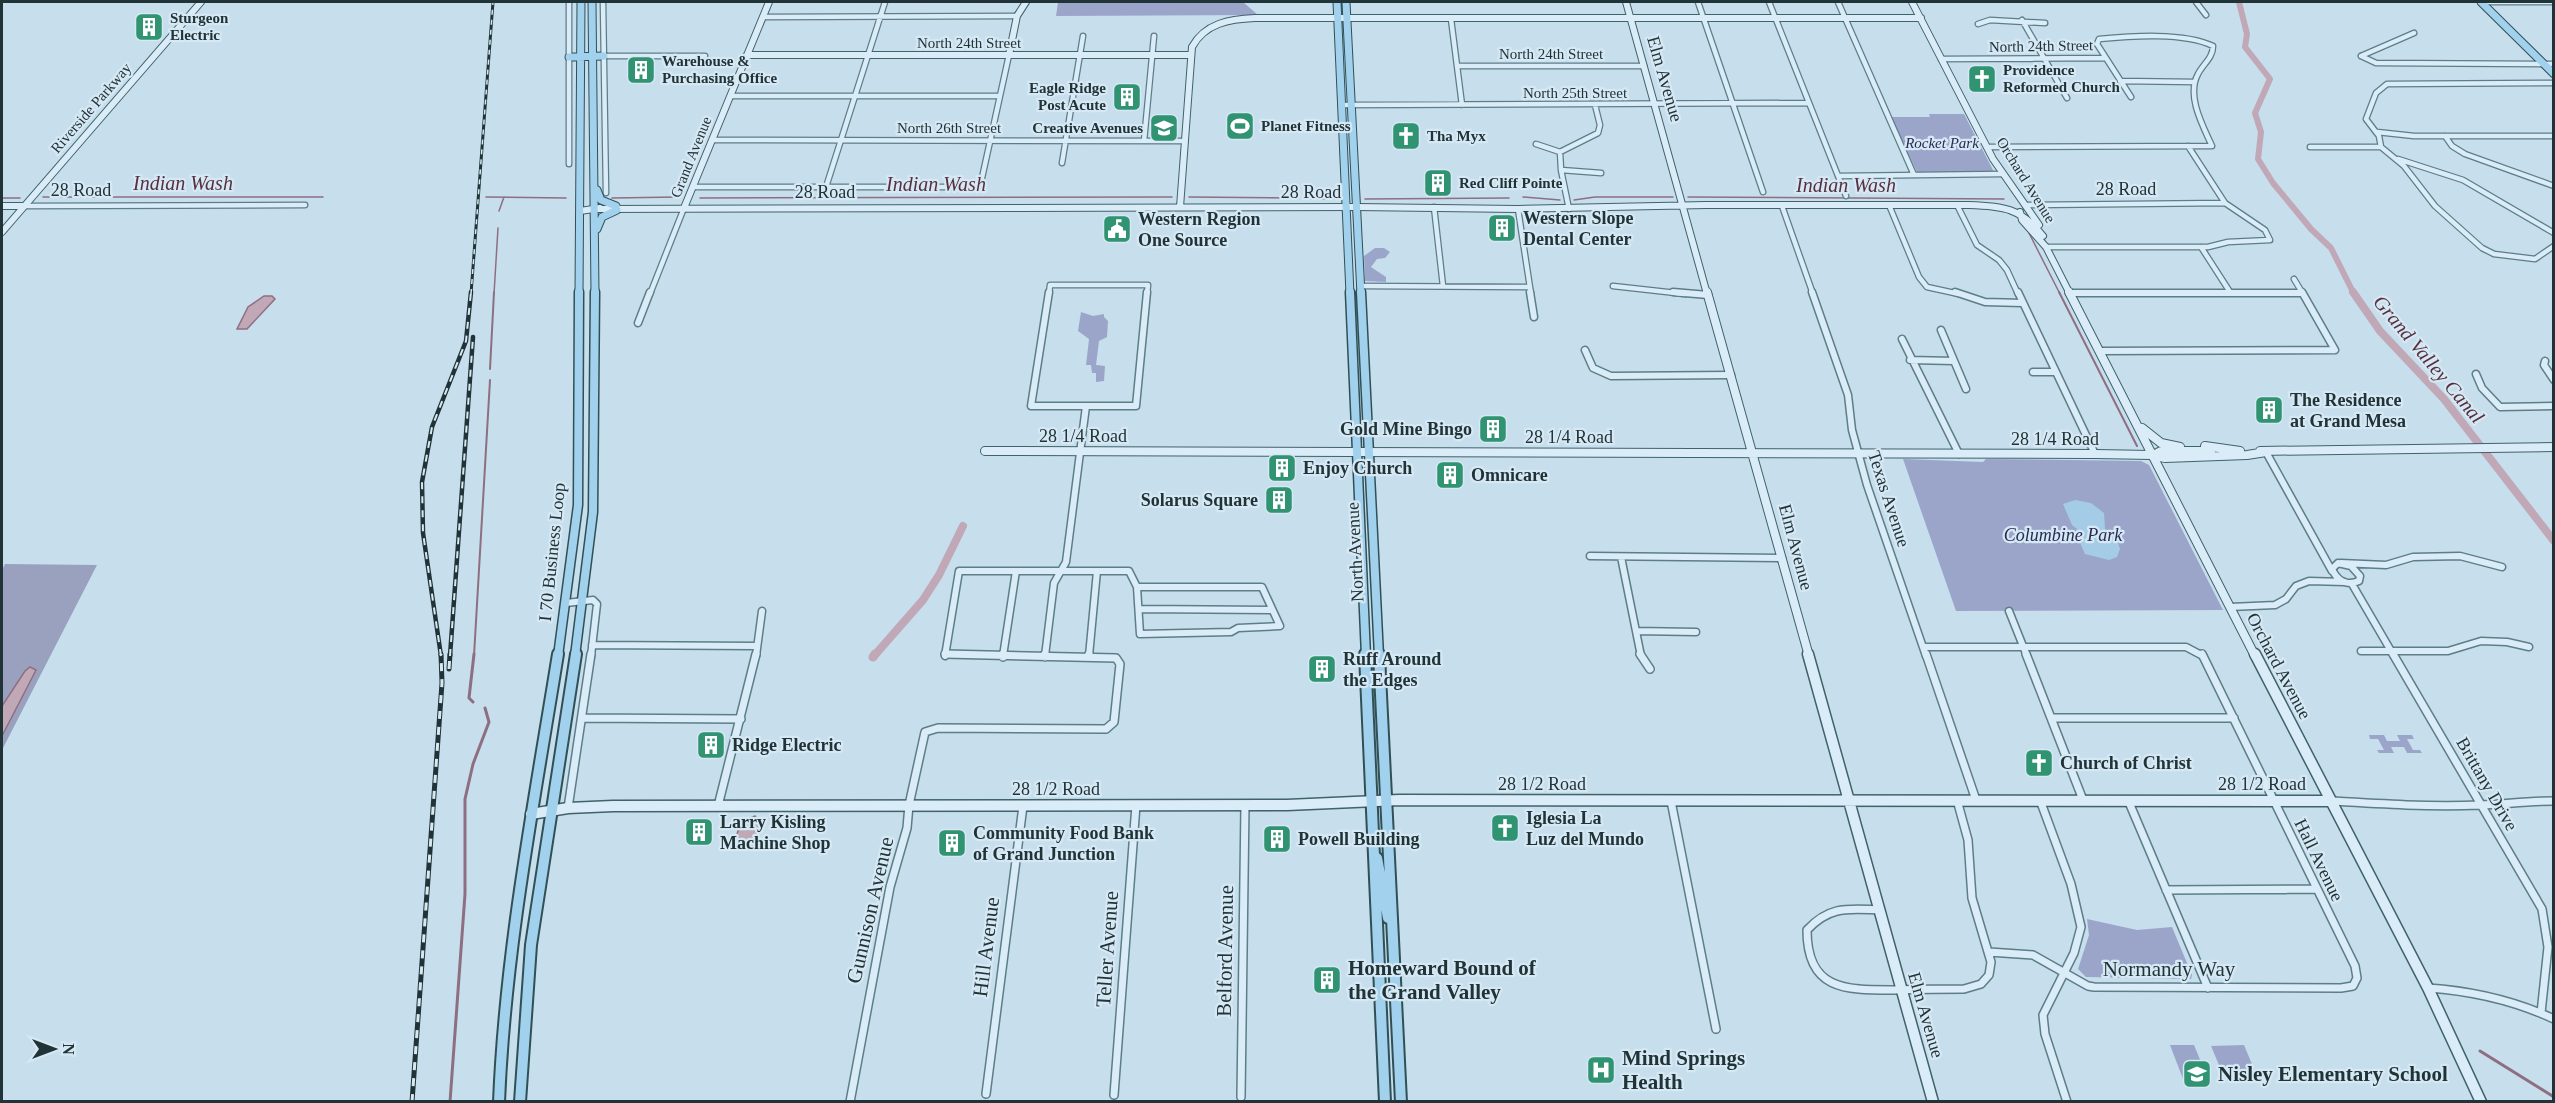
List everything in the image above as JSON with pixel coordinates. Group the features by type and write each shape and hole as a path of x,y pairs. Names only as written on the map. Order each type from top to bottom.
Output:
{"main road":[{"name":"I 70 Business Loop","path":"499,1101 508,976 531,814 566,603 577,513 581,2"},
{"name":"I 70 Business Loop","path":"520,1101 531,945 584,600 593,512 595,209 592,2"},
{"name":"North Avenue","path":"1337,2 1385,1101"},
{"name":"North Avenue","path":"1346,2 1401,1101"},
{"path":"2481,2 2553,74"},
{"path":"569,57 604,56"},
{"path":"1343,125 1348,134 1349,147 1353,152"},
{"path":"581,146 605,142"},
{"path":"1344,154 1350,159 1351,174 1355,180"},
{"path":"594,178 599,197 616,208 602,217 595,235"},
{"path":"1348,252 1354,266 1355,280 1360,286"},
{"path":"1350,290 1356,295 1357,312 1362,324"},
{"path":"580,348 595,343"},
{"path":"1353,354 1363,352"},
{"path":"1358,487 1366,504 1366,521 1372,530"},
{"path":"577,513 593,512"},
{"path":"1360,525 1367,533 1369,558 1374,572"},
{"path":"1364,604 1376,610"},
{"path":"1365,644 1373,667 1374,691 1381,699"},
{"path":"1368,698 1376,707 1377,737 1383,748"},
{"path":"1375,854 1383,871 1384,906 1392,928"},
{"path":"1378,921 1386,932 1388,956 1395,981"},
{"path":"1382,1025 1398,1037"}],"street":[{"name":"Riverside Parkway","path":"2,232 201,2"},
{"path":"569,2 569,164"},
{"path":"603,2 606,193"},
{"name":"Grand Avenue","path":"638,323 769,2"},
{"path":"825,187 885,2"},
{"path":"693,187 980,187 1017,16 1026,2"},
{"name":"Elm Avenue","path":"1626,2 1754,452 1933,1101"},
{"path":"1698,2 1763,192"},
{"path":"1769,2 1846,196"},
{"path":"1838,2 1914,175"},
{"name":"Orchard Avenue","path":"1912,2 2002,174 2027,205 2069,293 2229,607 2428,988 2481,1101"},
{"path":"2196,2 2206,15"},
{"path":"2481,2 2553,2"},
{"path":"763,17 1017,16"},
{"path":"1180,207 1190,55 1193,44 1199,36 1220,23 1248,19 1921,18"},
{"path":"1451,19 1462,105"},
{"path":"1978,24 1990,20 2045,22"},
{"path":"2022,20 2067,98"},
{"path":"2414,33 2361,56 2376,63 2553,64"},
{"path":"1062,163 1083,36"},
{"path":"1144,141 1154,36"},
{"name":"North 24th Street","path":"1941,59 2105,58 2097,44 2098,40 2192,38 2211,43 2213,52 2199,71 2195,82"},
{"name":"North 24th Street","path":"747,55 1190,55"},
{"path":"604,56 705,56"},
{"path":"2105,58 2131,97"},
{"name":"North 24th Street","path":"1458,66 1644,66"},
{"path":"1987,147 2212,146 2195,99 2195,82 2120,81"},
{"path":"2381,147 2382,143 2366,119 2366,113 2379,88 2387,84 2553,83"},
{"path":"731,96 1000,96"},
{"name":"North 25th Street","path":"1342,105 1809,103"},
{"path":"1560,152 1572,143 1591,139 1598,134 1600,125 1595,105"},
{"path":"2375,130 2405,136 2553,136"},
{"path":"2445,136 2452,146 2465,154 2553,186"},
{"name":"North 26th Street","path":"712,140 1185,141"},
{"path":"1536,144 1560,152"},
{"path":"2046,247 2201,247 2228,242 2270,239 2265,230 2225,203 2188,146"},
{"path":"2310,147 2381,147 2397,159 2435,206 2489,252 2535,259 2553,246"},
{"path":"1560,152 1561,170 1569,208"},
{"path":"2397,159 2463,180 2553,233"},
{"path":"1561,170 1601,173"},
{"path":"1838,176 2002,174"},
{"name":"28 Road","path":"2027,205 2225,203"},
{"name":"28 Road","path":"2,206 305,205"},
{"name":"28 Road","path":"580,211 616,208 1434,207 1518,209 1957,205 2007,207 2020,212"},
{"path":"1957,205 1977,245 2003,264 2095,454"},
{"path":"2027,205 2020,212 2043,236"},
{"name":"Texas Avenue","path":"1782,206 1848,394 1852,430 1858,453 1976,800"},
{"path":"1889,206 1919,277 1927,287 1954,292 1985,302 2023,303"},
{"name":"28 Road","path":"1988,206 2025,223"},
{"path":"1434,207 1443,286"},
{"path":"1518,209 1534,317"},
{"name":"Orchard Avenue","path":"2020,212 2025,223 2046,247"},
{"path":"2201,247 2230,292"},
{"path":"2099,351 2335,350 2295,279"},
{"path":"1050,285 1148,285 1137,406 1086,406 1031,406 1050,285"},
{"path":"1360,286 1530,286"},
{"path":"1613,286 1644,287 1678,295 1708,295"},
{"path":"2069,293 2301,292"},
{"path":"1941,330 1966,389"},
{"path":"1902,339 1910,360 1945,421 1959,454"},
{"path":"1585,350 1587,361 1591,366 1611,376 1731,375"},
{"path":"1910,360 1954,361"},
{"path":"2545,361 2544,365 2553,380"},
{"path":"2033,372 2055,372"},
{"path":"2476,375 2476,381 2500,407 2553,406"},
{"path":"1045,657 1054,583 1063,571 1066,562 1086,406"},
{"path":"2133,418 2150,436 2167,445 2214,447 2240,451"},
{"name":"28 1/4 Road","path":"2152,455 2161,452 2553,447"},
{"name":"28 1/4 Road","path":"986,451 2095,454 2152,455 2176,458 2266,452"},
{"path":"2266,452 2332,571 2349,583"},
{"path":"1590,556 1782,558"},
{"path":"1621,556 1640,654 1650,669"},
{"path":"2332,571 2335,564 2389,565 2413,557 2460,556 2502,567"},
{"path":"2229,607 2275,605 2284,601 2296,586 2305,581 2326,580 2349,583 2359,581 2360,576 2355,569 2342,563"},
{"path":"1097,571 1089,657 945,656 959,570 1129,571 1137,587 1140,634 1231,632 1238,628 1280,627 1262,587 1137,587"},
{"path":"1004,657 1016,571"},
{"name":"Brittany Drive","path":"2349,583 2535,894 2546,920 2549,942 2541,1013"},
{"path":"566,603 584,600 593,600 597,603 568,808"},
{"path":"1140,609 1272,610"},
{"path":"718,806 754,670 762,611"},
{"path":"2009,611 2083,800"},
{"path":"1636,631 1696,632"},
{"path":"2361,651 2448,651 2481,641 2507,642 2529,647"},
{"path":"592,645 758,646"},
{"name":"Hall Avenue","path":"2023,647 2186,646 2202,654 2355,966 2356,982"},
{"path":"1923,647 2023,647"},
{"name":"Gunnison Avenue","path":"850,1101 890,887 908,828 909,805 922,735 928,730 1111,727 1114,722 1120,664 1116,658 1089,657"},
{"path":"582,718 741,719"},
{"path":"2051,718 2234,718"},
{"path":"1880,910 1831,910 1818,916 1807,930 1807,952 1819,972 1833,984 1852,990 1902,991 1974,987 1981,984 1989,975 1989,952 1972,898 1968,840 1957,800"},
{"path":"2040,800 2071,884 2081,927 2074,952 2045,1010 2043,1024 2067,1101"},
{"path":"2128,800 2208,988"},
{"name":"28 1/2 Road","path":"531,814 568,808 1245,805 1386,801 2274,800 2393,805 2482,805 2514,801 2553,801"},
{"path":"1671,801 1716,1029"},
{"name":"Teller Avenue","path":"1114,1095 1136,805"},
{"name":"Belford Avenue","path":"1241,1097 1245,805"},
{"name":"Hill Avenue","path":"986,1094 1023,806"},
{"path":"2166,890 2317,889"},
{"name":"Normandy Way","path":"1989,952 2033,955 2064,970 2088,986 2094,987 2341,988 2353,986 2356,982"},
{"path":"2428,988 2489,994 2553,1019"}],"green space":[{"path":"1058,2 1243,2 1258,15 1056,16"},
{"name":"Rocket Park","path":"1929,114 1964,114 1994,172 1917,172 1891,117 1930,117"},
{"path":"1375,248 1384,248 1390,252 1385,258 1377,259 1371,267 1386,277 1386,282 1365,281 1364,256"},
{"path":"1081,312 1093,316 1104,314 1108,321 1107,337 1099,341 1096,365 1105,366 1104,381 1096,382 1096,373 1092,373 1091,365 1086,365 1089,339 1078,331"},
{"name":"Columbine Park","path":"1903,459 1983,462 1986,459 2141,461 2149,465 2223,610 1956,611"},
{"path":"2369,735 2384,735 2387,741 2400,741 2397,735 2412,735 2414,739 2407,739 2413,750 2420,750 2422,753 2407,753 2404,747 2391,747 2394,753 2379,753 2377,750 2384,750 2378,739 2370,739"},
{"path":"2087,919 2137,930 2172,927 2192,975 2191,979 2086,977 2078,969 2089,935"},
{"path":"2170,1045 2194,1045 2208,1079 2183,1079"},
{"path":"2244,1045 2254,1069 2221,1070 2211,1046"}],"sand":[{"path":"2075,500 2091,503 2104,513 2105,529 2118,543 2120,549 2117,557 2109,560 2085,554 2075,532 2077,529 2072,525 2063,504"}],"shaded area":[{"path":"264,296 272,296 275,299 247,329 237,329 248,307"},
{"path":"5,564 97,565 2,750 2,570"},
{"path":"30,667 36,670 2,736 2,706"},
{"path":"755,816 760,821 753,846 738,849 735,846 740,827 745,821"}],"waterway":[{"name":"Grand Valley Canal","path":"2239,2 2247,34 2245,47 2270,79 2255,113 2261,132 2258,159 2273,183 2311,229 2331,248 2353,292"},
{"name":"Indian Wash","path":"43,197 323,197"},
{"name":"Indian Wash","path":"486,197 504,197"},
{"path":"499,211 504,197"},
{"name":"Indian Wash","path":"504,197 566,198"},
{"name":"Indian Wash","path":"612,198 678,197"},
{"name":"Indian Wash","path":"700,198 1172,197"},
{"name":"Indian Wash","path":"1189,197 1292,198"},
{"name":"Indian Wash","path":"1523,197 1560,200"},
{"name":"Indian Wash","path":"1574,200 1595,197 1673,197"},
{"name":"Indian Wash","path":"1688,197 2004,199"},
{"name":"Indian Wash","path":"2,198 20,198"},
{"name":"Indian Wash","path":"1365,199 1509,198"},
{"name":"Indian Wash","path":"1304,199 1336,199"},
{"path":"494,294 498,228"},
{"name":"Indian Wash","path":"2029,233 2060,294"},
{"path":"490,369 494,292"},
{"name":"Indian Wash","path":"2059,292 2137,446"},
{"name":"Grand Valley Canal","path":"2353,292 2380,331 2444,399 2554,541"},
{"path":"474,656 490,380"},
{"path":"874,656 923,600 939,575 963,526"},
{"path":"473,702 469,698 474,654"},
{"path":"450,1102 465,894 465,799 473,764 489,722 485,708"},
{"name":"Indian Wash","path":"2480,1051 2554,1097"}],"railway":[{"path":"471,294 493,2"},
{"path":"441,656 423,533 422,482 432,427 466,341 471,292"},
{"path":"450,656 473,337"},
{"path":"412,1102 442,683 441,654"},
{"path":"449,669 450,654"}],"place":[{"name":"Sturgeon Electric","path":"149,27"},
{"name":"Warehouse & Purchasing Office","path":"641,70"},
{"name":"Providence Reformed Church","path":"1982,79"},
{"name":"Eagle Ridge Post Acute","path":"1127,97"},
{"name":"Planet Fitness","path":"1240,126"},
{"name":"Creative Avenues","path":"1164,128"},
{"name":"Tha Myx","path":"1406,136"},
{"name":"Red Cliff Pointe","path":"1438,183"},
{"name":"Western Slope Dental Center","path":"1502,228"},
{"name":"Western Region One Source","path":"1117,229"},
{"name":"The Residence at Grand Mesa","path":"2269,410"},
{"name":"Gold Mine Bingo","path":"1493,429"},
{"name":"Enjoy Church","path":"1282,468"},
{"name":"Omnicare","path":"1450,475"},
{"name":"Solarus Square","path":"1279,500"},
{"name":"Ruff Around the Edges","path":"1322,669"},
{"name":"Ridge Electric","path":"711,745"},
{"name":"Church of Christ","path":"2039,763"},
{"name":"Iglesia La Luz del Mundo","path":"1505,828"},
{"name":"Larry Kisling Machine Shop","path":"699,832"},
{"name":"Powell Building","path":"1277,839"},
{"name":"Community Food Bank of Grand Junction","path":"952,843"},
{"name":"Homeward Bound of the Grand Valley","path":"1327,980"},
{"name":"Mind Springs Health","path":"1601,1070"},
{"name":"Nisley Elementary School","path":"2197,1074"}]}
